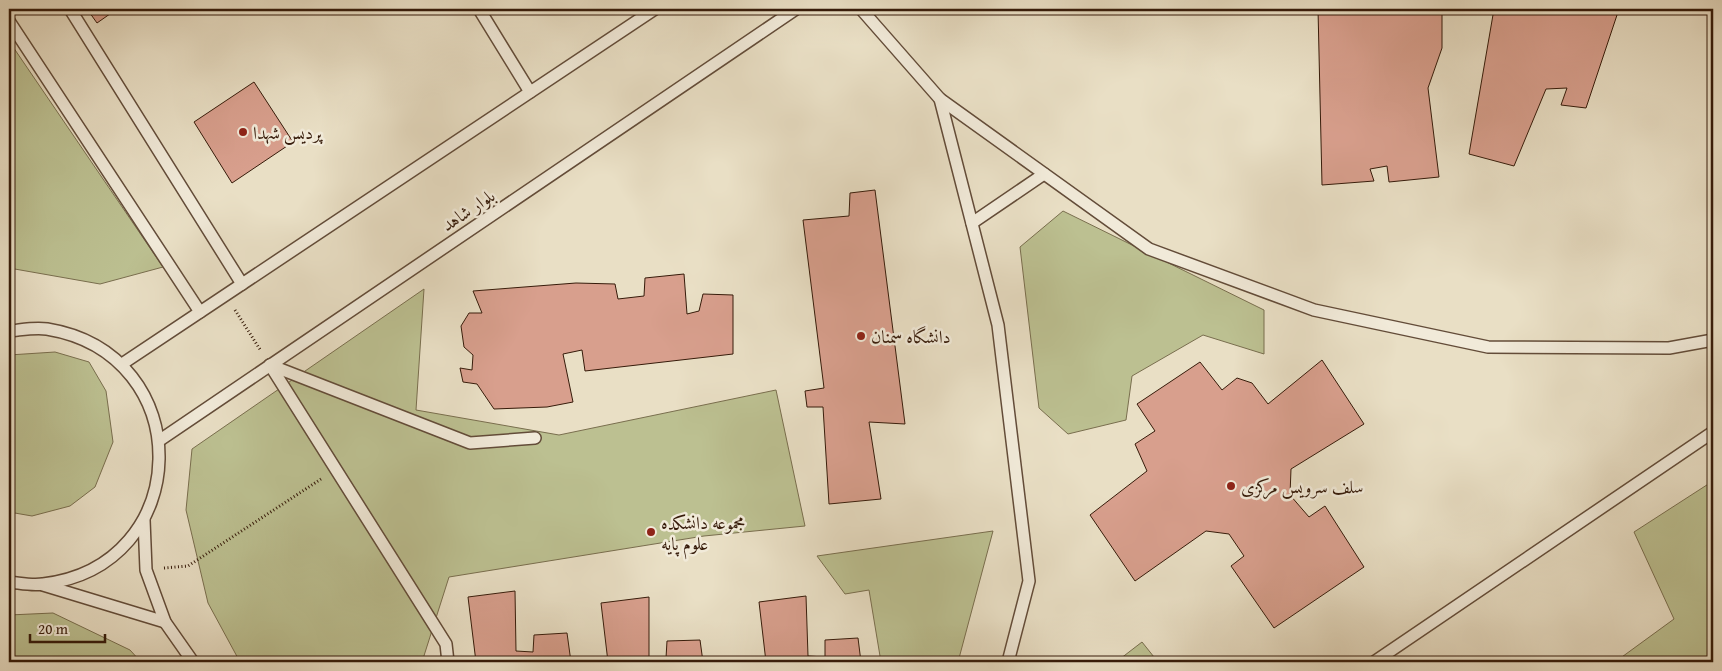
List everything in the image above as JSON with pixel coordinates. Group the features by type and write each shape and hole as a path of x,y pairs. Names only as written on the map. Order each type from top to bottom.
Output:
{"lane":[{"path":"70,9 242,284"},
{"path":"479,9 530,92"},
{"path":"122,364 655,9"},
{"name":"بلوار شاهد","path":"160,440 796,9"},
{"path":"861,9 940,99 1149,249 1314,310 1488,347 1669,348 1713,340"},
{"path":"9,21 200,312"},
{"path":"940,99 998,325 1029,581 1008,662"},
{"path":"972,223 1044,174"},
{"path":"9,331 45,328 86,340 122,364 147,398 160,440 158,481 144,520 117,553 82,575 42,585"},
{"path":"270,365 470,443 536,438"},
{"path":"270,365 446,644 448,662"},
{"path":"1374,662 1713,432"},
{"path":"144,520 146,570 166,622 193,662"},
{"path":"9,582 42,585 166,622"}],"path":[{"path":"226,295 270,365"},
{"path":"146,570 188,566 336,469"}],"green space":[{"path":"9,41 163,267 100,284 9,268"},
{"path":"1063,211 1264,310 1264,354 1203,335 1132,376 1126,420 1068,434 1039,408 1020,247"},
{"path":"424,289 416,410 559,435 776,390 805,526 704,536 449,577 422,662 240,662 208,603 186,510 192,449"},
{"path":"55,352 89,362 106,391 113,442 95,487 70,506 32,516 9,512 9,355"},
{"path":"1713,481 1713,662 1615,662 1674,619 1634,532"},
{"path":"993,531 958,662 881,662 869,590 845,594 817,556"},
{"path":"53,613 130,650 141,662 9,662 9,615"},
{"path":"1142,642 1158,662 1116,662"}],"building":[{"path":"87,9 117,9 97,23"},
{"path":"1318,9 1442,9 1442,48 1428,88 1439,177 1389,182 1387,166 1370,169 1374,181 1322,185"},
{"path":"1494,9 1619,9 1586,108 1561,105 1567,88 1546,89 1514,166 1469,154"},
{"name":"پردیس شهدا","path":"254,82 293,142 232,183 194,122"},
{"path":"875,190 905,424 869,422 881,499 829,504 823,407 807,407 805,391 824,388 803,220 849,216 850,193"},
{"path":"684,274 687,314 699,311 703,294 733,295 733,354 585,371 582,350 563,354 573,402 547,407 494,409 477,384 463,382 460,368 472,370 473,355 464,347 461,326 469,313 482,313 473,291 576,283 615,284 618,299 644,296 645,278"},
{"path":"1322,360 1364,424 1291,469 1290,495 1309,517 1325,506 1364,567 1274,628 1231,566 1244,556 1229,534 1206,531 1135,581 1090,515 1147,471 1135,444 1155,431 1137,404 1200,362 1222,390 1237,378 1252,383 1268,404"},
{"path":"515,591 516,651 533,652 534,635 567,633 571,662 492,662 492,660 476,662 468,597"},
{"path":"806,596 808,656 825,657 825,640 858,638 861,662 766,662 759,602"},
{"path":"649,597 649,657 666,658 667,641 700,640 703,662 608,662 601,603"}],"place":[{"name":"پردیس شهدا","path":"243,132"},
{"name":"دانشگاه سمنان","path":"861,336"},
{"name":"سلف سرویس مرکزی","path":"1231,486"},
{"name":"مجموعه دانشکده علوم پایه","path":"651,532"}]}
